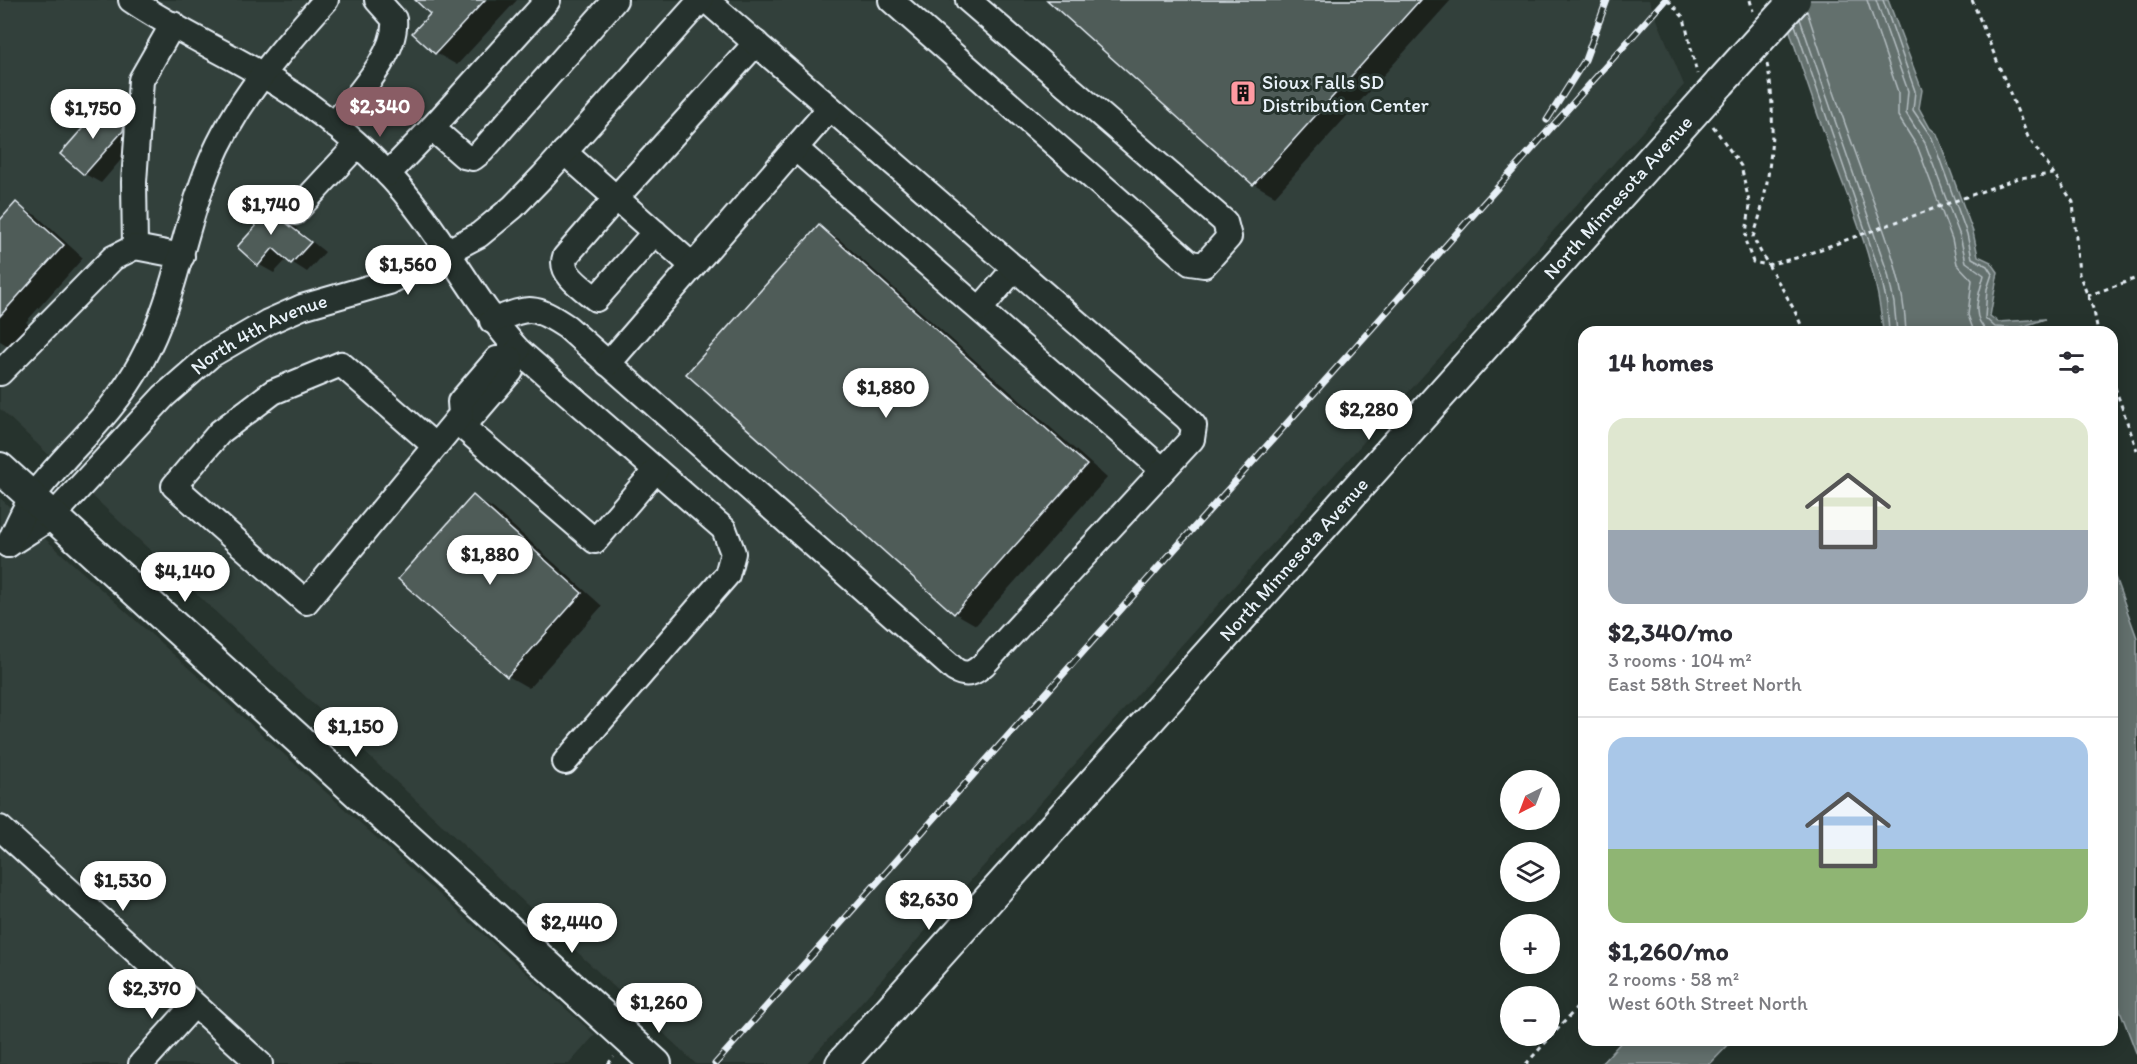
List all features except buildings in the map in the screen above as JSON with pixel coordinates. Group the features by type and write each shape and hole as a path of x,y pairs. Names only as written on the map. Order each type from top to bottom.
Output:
{"main road":[{"name":"North Minnesota Avenue","path":"841,1064 1406,436 1697,106 1795,0"},
{"path":"0,468 656,1064"}],"street":[{"path":"131,0 263,75 302,100 357,145 388,174 418,208 515,355 656,470 724,530 733,553 726,574 565,762"},
{"path":"4,550 42,506 123,394 158,329 209,166 227,128 263,75 326,0"},
{"path":"334,125 382,61 391,41 394,19 378,0"},
{"path":"388,174 548,0"},
{"path":"432,128 464,156 473,158 482,152 615,0"},
{"path":"492,321 523,309 543,311 567,327 963,675 974,673 984,664 1192,438 1194,426 704,0"},
{"name":"North 4th Avenue","path":"42,506 211,355 267,322 302,307 389,282 478,235 513,207 704,0"},
{"path":"891,0 1190,263 1204,265 1229,237 1225,222 968,0"},
{"path":"135,247 134,182 141,80 173,24"},
{"path":"656,232 596,299 565,271 562,263 565,257 756,43"},
{"path":"608,364 830,108"},
{"path":"295,212 357,145"},
{"path":"795,148 1163,470"},
{"path":"564,152 693,266"},
{"path":"0,373 113,258 135,247 182,256"},
{"path":"980,309 1015,268"},
{"path":"435,446 341,364 273,392 220,432 174,486 306,602 459,418 460,402 497,359 515,355"},
{"path":"459,418 594,541 656,470"},
{"path":"0,828 260,1064"},
{"path":"141,1064 194,1005"}],"path":[{"path":"1668,0 1684,18 1698,68 1697,106 1741,166 1750,206 1745,240 1753,262 1767,265 1796,258 2019,178 2054,174"},
{"path":"1750,0 1756,20"},
{"path":"1972,0 2028,137 2073,202 2079,274 2096,326"},
{"path":"1766,60 1771,104 1769,144 1764,206 1754,237 1767,265 1794,306 1802,326"},
{"path":"2088,296 2137,278"},
{"path":"2118,397 2137,450"},
{"path":"1526,1064 1578,1007"}],"shaded area":[{"path":"0,0 1649,0 1684,85 806,1064 696,1064 0,409"},
{"path":"0,498 595,1035 569,1064 0,1064"}],"water":[{"path":"1780,0 1888,0 1922,90 1919,108 1930,128 1937,134 1973,232 1978,256 1991,262 1998,272 1990,316 1998,322 2045,319 2025,326 1882,326 1876,285 1863,240"},
{"path":"2118,586 2137,638 2137,1055 2118,1005"},
{"path":"1618,1046 1727,1046 1710,1064 1601,1064"}],"railway":[{"path":"1547,120 1585,60 1607,0"},
{"path":"715,1064 1665,0"}],"place":[{"name":"Sioux Falls SD Distribution Center","path":"1243,93"}]}
